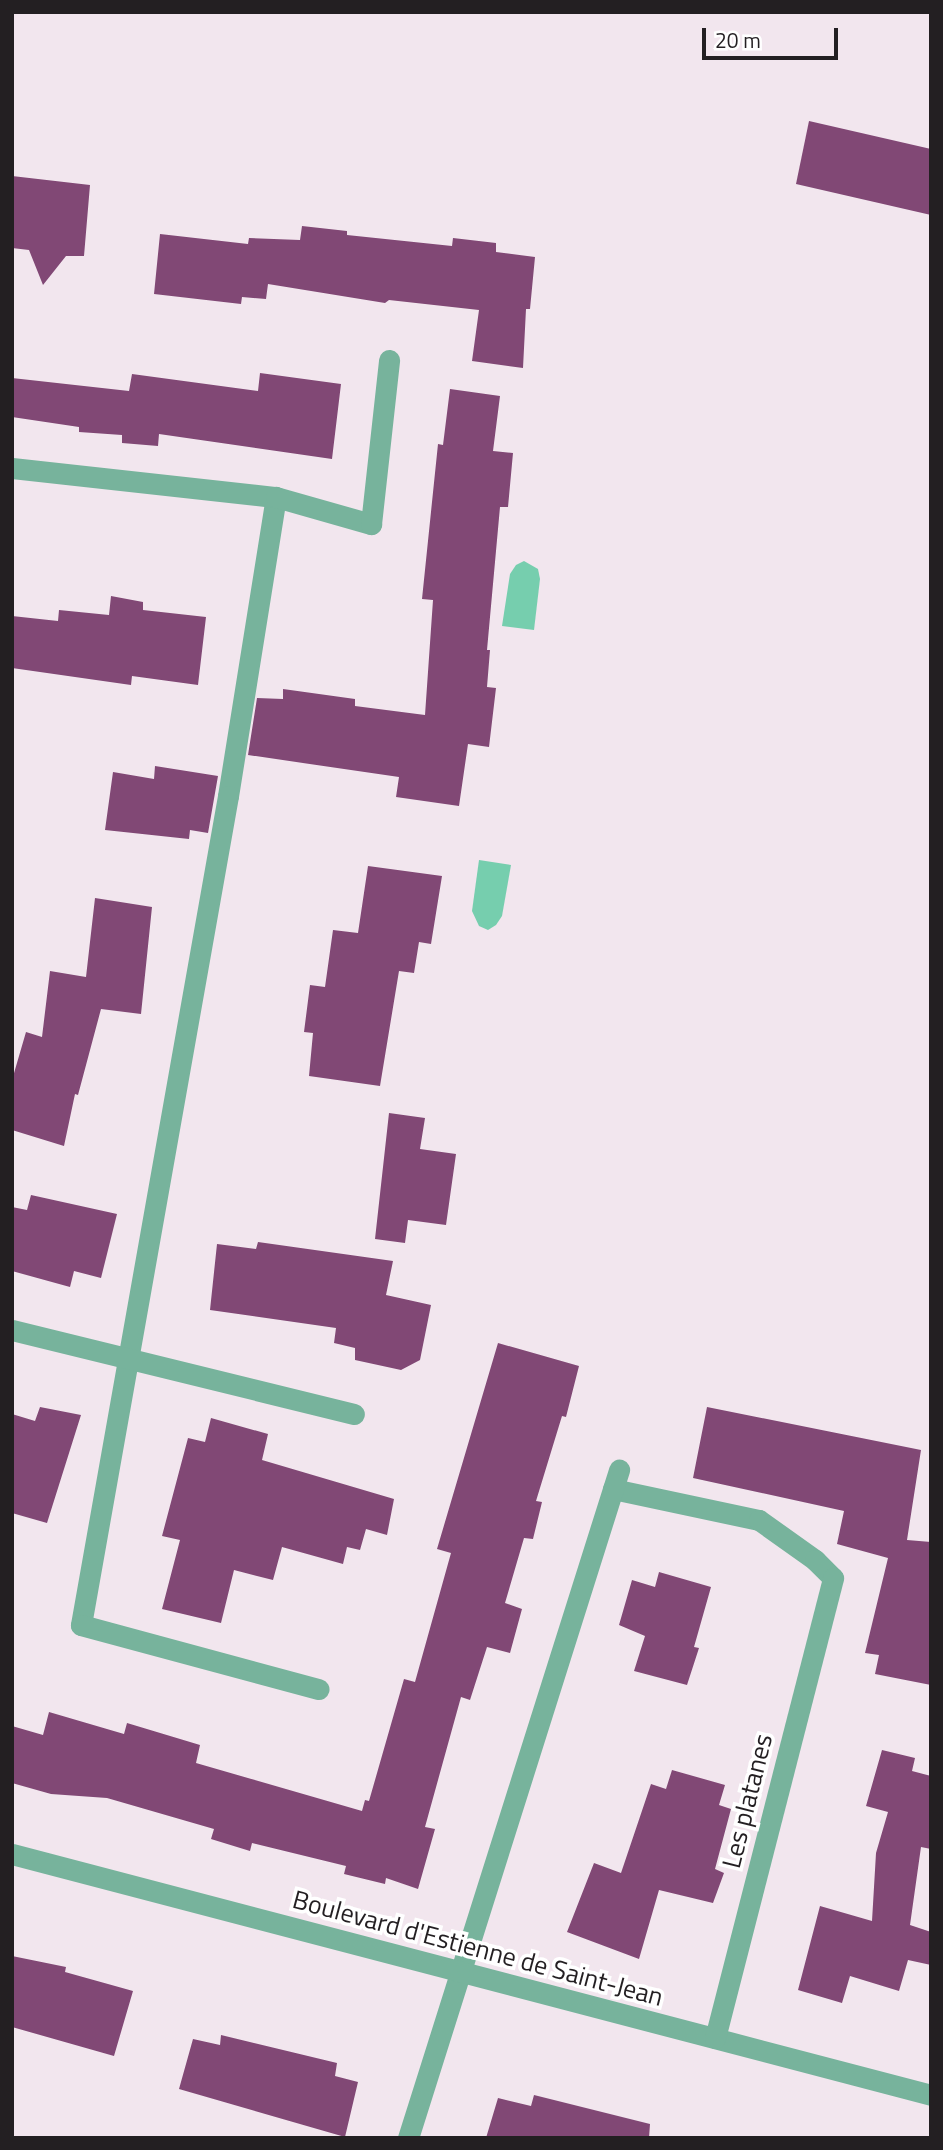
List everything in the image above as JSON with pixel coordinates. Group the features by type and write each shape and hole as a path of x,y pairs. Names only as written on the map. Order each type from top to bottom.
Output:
{"street":[{"path":"12,468 276,497 371,524 389,360"},
{"path":"276,497 228,796 80,1625 320,1689"},
{"path":"12,1330 354,1414"},
{"name":"Les platanes","path":"459,1972 616,1479 759,1520 815,1560 833,1578 715,2038"},
{"name":"Boulevard d'Estienne de Saint-Jean","path":"12,1854 931,2095"},
{"path":"408,2138 459,1972"}],"shaded area":[{"path":"524,561 538,569 540,579 534,630 502,626 510,574 516,565"},
{"path":"479,860 511,865 502,916 496,925 488,930 479,926 472,911"}],"building":[{"path":"809,121 931,149 931,215 796,184"},
{"path":"12,176 90,185 84,256 66,256 43,285 29,250 12,248"},
{"path":"302,226 347,231 347,235 452,246 453,238 496,243 496,252 535,257 530,309 526,309 523,368 472,361 479,310 389,300 385,303 268,284 266,299 242,297 241,304 154,294 160,234 248,244 249,238 300,240"},
{"path":"260,373 341,384 332,459 159,434 158,446 122,443 122,435 79,432 79,427 12,417 12,378 129,391 132,374 258,391"},
{"path":"450,389 500,396 493,451 513,453 508,507 500,507 487,650 490,650 487,687 496,688 489,747 468,744 459,806 396,797 399,777 248,755 257,698 283,699 283,689 355,699 355,706 425,715 433,600 422,599 438,444 443,445"},
{"path":"111,596 143,602 143,610 206,617 198,685 132,676 131,685 12,668 12,616 58,621 59,610 109,615"},
{"path":"155,766 218,776 208,833 190,830 189,839 105,830 113,772 154,779"},
{"path":"368,866 442,876 431,944 419,942 414,973 399,971 380,1086 309,1076 313,1033 304,1032 310,985 325,987 333,930 358,933"},
{"path":"95,898 152,907 141,1014 101,1009 78,1095 75,1094 64,1146 12,1130 12,1080 26,1032 42,1037 50,971 86,977"},
{"path":"389,1113 425,1118 420,1149 456,1154 446,1225 408,1220 405,1243 375,1239"},
{"path":"31,1195 117,1214 101,1278 74,1271 70,1287 12,1271 12,1207 27,1210"},
{"path":"258,1242 393,1261 386,1295 431,1305 420,1360 401,1370 355,1360 355,1348 334,1343 336,1328 210,1310 217,1244 256,1249"},
{"path":"498,1343 579,1366 566,1417 562,1416 536,1501 542,1502 533,1539 524,1538 505,1603 522,1609 510,1653 487,1647 470,1700 461,1697 425,1827 435,1829 418,1889 386,1878 385,1884 344,1874 346,1866 252,1843 250,1851 211,1839 214,1829 107,1798 51,1794 12,1783 12,1726 43,1735 49,1712 124,1734 127,1723 200,1745 196,1763 362,1811 365,1800 369,1801 404,1679 415,1682 451,1553 437,1549"},
{"path":"40,1407 81,1415 47,1523 12,1513 12,1414 35,1421"},
{"path":"707,1407 921,1450 907,1540 931,1542 931,1685 875,1674 879,1655 865,1653 888,1558 837,1544 844,1511 693,1478"},
{"path":"211,1418 268,1434 262,1460 394,1499 387,1535 366,1529 360,1550 347,1547 343,1564 282,1547 273,1580 234,1570 221,1623 162,1609 180,1540 162,1536 188,1438 205,1442"},
{"path":"659,1572 711,1587 694,1647 699,1648 687,1685 634,1671 645,1636 619,1625 632,1580 655,1587"},
{"path":"882,1750 915,1758 912,1771 931,1776 931,1849 921,1847 910,1925 931,1932 931,1965 908,1960 899,1991 850,1976 842,2003 798,1990 820,1906 872,1921 876,1853 888,1812 866,1806"},
{"path":"672,1770 725,1785 719,1805 731,1809 715,1869 724,1873 713,1903 659,1890 639,1959 567,1932 594,1863 621,1873 651,1784 666,1789"},
{"path":"12,1956 66,1967 65,1972 133,1991 114,2056 12,2027"},
{"path":"221,2035 337,2063 335,2076 358,2082 345,2137 179,2089 193,2039 220,2045"},
{"path":"534,2095 650,2124 649,2138 486,2138 498,2098 531,2106"}]}
